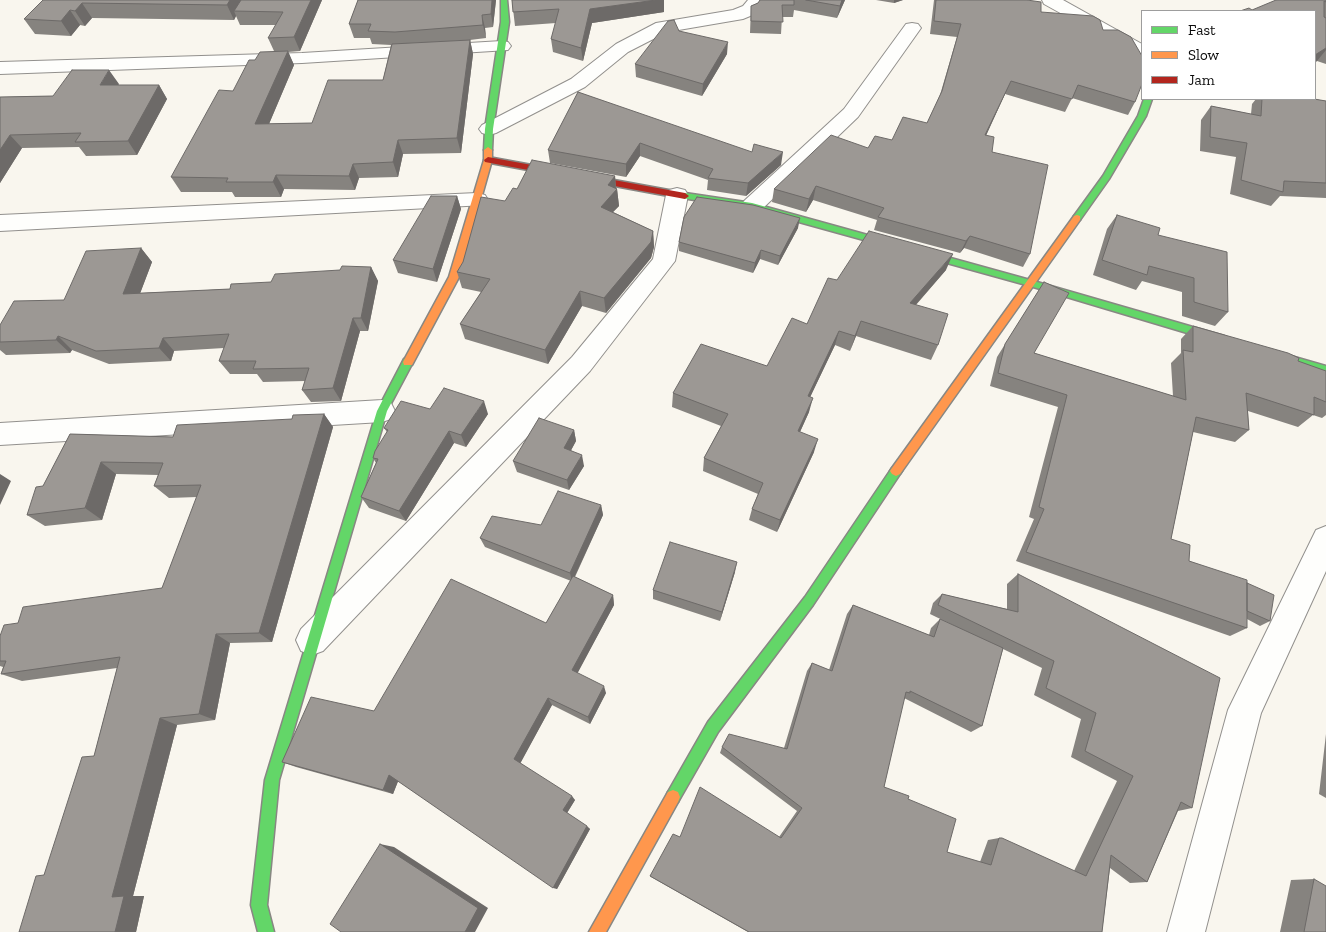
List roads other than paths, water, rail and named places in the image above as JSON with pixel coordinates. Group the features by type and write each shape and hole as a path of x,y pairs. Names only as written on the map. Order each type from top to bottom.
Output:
{"street":[{"path":"266,932 259,905 272,780 312,640 382,410 454,277 477,200 488,160 489,129 505,22 504,0"},
{"path":"489,129 578,83 622,48 662,27 738,15 749,10 757,0"},
{"path":"1050,0 1141,50"},
{"path":"752,206 851,113 912,28"},
{"path":"0,68 302,58 502,46"},
{"path":"597,932 713,727 809,601 886,484 1106,177 1142,116 1148,100"},
{"path":"488,160 677,195 752,206 1030,282 1240,345"},
{"path":"312,640 581,364 664,261 677,195"},
{"path":"0,223 477,200"},
{"path":"1269,353 1326,370"},
{"path":"0,434 382,410"},
{"path":"1186,932 1245,710 1326,539"}]}
